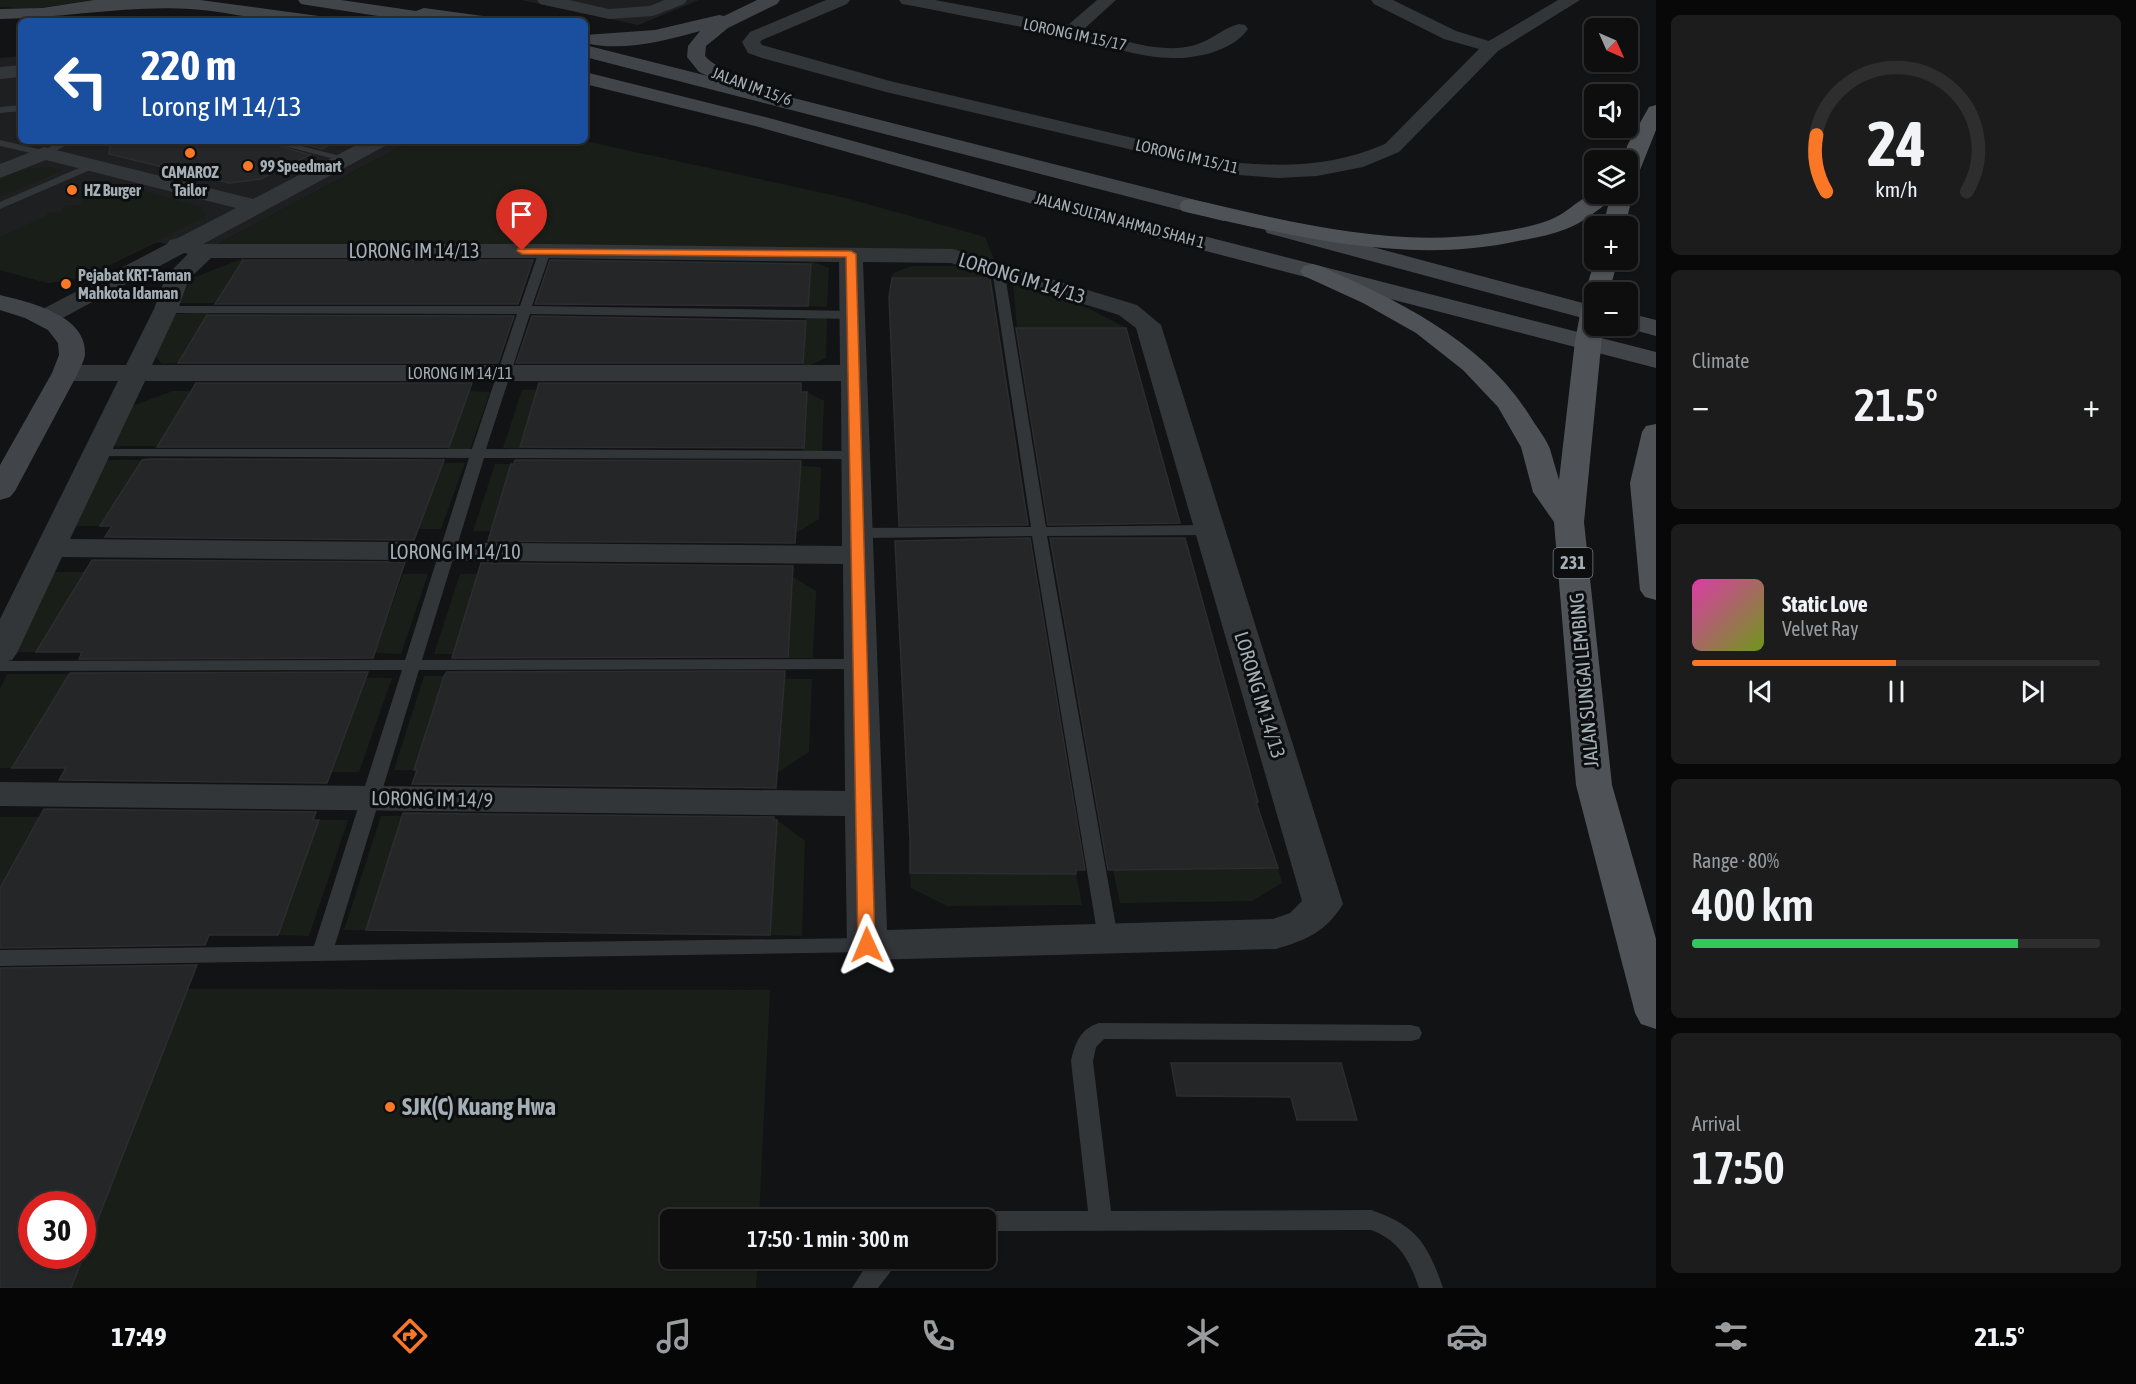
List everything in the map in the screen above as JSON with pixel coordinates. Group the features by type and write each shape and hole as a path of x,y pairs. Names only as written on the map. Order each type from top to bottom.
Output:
{"main road":[{"path":"30,18 115,0"},
{"path":"307,0 425,18"},
{"name":"JALAN IM 15/6","path":"771,0 716,27 700,39 694,48 695,57 699,64 717,75 821,110"},
{"path":"79,9 146,4 191,4 296,18"},
{"path":"369,9 454,18"},
{"name":"JALAN IM 15/6","path":"588,38 615,40 656,37 751,9"},
{"path":"0,14 61,12"},
{"path":"0,24 18,20"},
{"name":"JALAN SULTAN AHMAD SHAH 1","path":"588,52 821,110 1584,311"},
{"name":"JALAN SULTAN AHMAD SHAH 1","path":"588,79 762,122 1133,225 1312,271 1584,312"},
{"path":"1636,150 1656,111"},
{"path":"1190,206 1327,233 1399,242 1449,245 1512,237 1561,223 1591,204"},
{"path":"1312,271 1372,298 1425,328 1472,364 1509,403 1535,447 1548,492 1569,522"},
{"path":"0,302 46,317 61,329 71,347 71,359 65,373 0,491"},
{"path":"1638,324 1656,328"},
{"name":"JALAN SUNGAI LEMBING","path":"1590,336 1569,522 1594,785 1656,1013"},
{"name":"JALAN SULTAN AHMAD SHAH 1","path":"1624,336 1656,360"},
{"path":"1656,432 1651,477 1656,590"}],"street":[{"path":"546,0 609,14 653,11 678,0"},
{"name":"LORONG IM 15/11","path":"841,0 756,36 751,42 755,49 886,86 1239,169 1267,172 1352,165 1376,157 1392,148 1491,47 1571,0"},
{"name":"LORONG IM 15/17","path":"908,0 1071,32 1151,51 1173,53 1207,47 1226,39 1239,29"},
{"path":"1071,32 1107,0"},
{"path":"1380,0 1450,35 1491,47"},
{"path":"0,73 18,71"},
{"path":"46,317 178,245 374,144"},
{"path":"0,172 44,153 254,206"},
{"name":"LORONG IM 14/13","path":"178,245 205,251 544,251 953,256 1128,310 1148,325 1323,904 1304,923 1276,934 1108,938"},
{"path":"0,652 166,309 178,276 205,251"},
{"path":"851,254 867,945 1108,938"},
{"name":"LORONG IM 14/11","path":"65,373 855,373"},
{"name":"LORONG IM 14/10","path":"50,549 447,552 858,544"},
{"name":"LORONG IM 14/9","path":"0,794 864,804"}],"lane":[{"path":"0,110 18,108"},
{"path":"0,143 44,153 64,144"},
{"path":"283,144 346,159"},
{"path":"0,206 93,165"},
{"path":"322,954 503,373 544,251"},
{"path":"998,269 1039,532 1108,938"},
{"path":"166,309 526,310 854,315"},
{"path":"96,452 856,455"},
{"path":"858,544 1039,532 1210,530"},
{"path":"0,666 861,664"},
{"path":"0,958 867,945"},
{"path":"1101,1221 1082,1061 1086,1043 1099,1031 1411,1033"},
{"path":"996,1221 1371,1220 1392,1226 1412,1245 1424,1264 1431,1288"},
{"path":"864,1288 877,1269"}],"shaded area":[{"path":"0,0 91,0 33,9 0,7"},
{"path":"521,0 699,0 638,25"},
{"path":"18,56 18,144 405,144 205,251 157,242 83,278 48,283 0,270 0,58"},
{"path":"588,142 846,198 985,237 998,269 953,256 205,251 405,144 588,144"},
{"path":"51,167 63,170 0,197 0,179 22,169"},
{"path":"117,184 202,207 205,217 83,278 48,283 0,270 0,237 48,213 61,212 65,205 79,205 83,199 70,199 99,185"},
{"path":"244,258 215,303 180,303 190,279"},
{"path":"811,261 829,268 827,307 808,306"},
{"path":"912,266 955,266 990,277 892,278 893,273"},
{"path":"1013,284 1090,309 1126,328 1017,328"},
{"path":"208,313 177,363 162,364 155,356 174,314"},
{"path":"806,318 827,318 826,358 803,368"},
{"path":"522,390 537,390 519,448 503,448"},
{"path":"173,391 192,391 158,446 113,446 132,406"},
{"path":"469,391 490,392 470,450 447,450"},
{"path":"807,392 824,401 822,451 803,451"},
{"path":"106,460 142,460 100,526 75,526"},
{"path":"443,463 465,463 441,529 418,529"},
{"path":"495,464 511,464 491,531 473,531"},
{"path":"800,466 821,467 819,519 796,533"},
{"path":"54,572 84,572 36,652 17,652"},
{"path":"403,574 428,574 401,654 375,653"},
{"path":"460,574 478,574 453,654 434,654"},
{"path":"793,577 816,591 813,658 788,658"},
{"path":"7,674 69,674 12,768 0,768 0,689"},
{"path":"424,676 444,676 414,770 394,770"},
{"path":"366,678 392,678 359,772 331,772"},
{"path":"784,679 812,679 809,752 777,773"},
{"path":"381,816 402,816 366,930 344,930"},
{"path":"0,817 39,817 0,888"},
{"path":"319,820 348,820 309,936 278,935"},
{"path":"777,820 805,841 802,936 770,935"},
{"path":"1278,868 1282,883 1252,901 1120,903 1113,870"},
{"path":"910,873 1076,874 1082,905 947,906 911,888"},
{"name":"SJK(C) Kuang Hwa","path":"188,989 770,990 759,1209 660,1209 660,1269 757,1269 756,1288 71,1288 78,1269 96,1269 96,1224"}],"building":[{"path":"111,144 273,144 310,155 261,179 229,183 109,154"},
{"path":"303,144 332,144 322,149"},
{"path":"243,260 533,260 518,304 215,304"},
{"path":"550,260 811,264 808,306 535,304"},
{"path":"892,278 990,278 1028,525 899,526 889,297"},
{"path":"207,315 514,316 498,363 178,363"},
{"path":"532,316 806,321 803,363 516,363"},
{"path":"1016,328 1126,328 1180,523 1048,525"},
{"path":"196,383 472,383 449,447 157,447"},
{"path":"539,383 801,383 801,392 807,392 804,448 520,447"},
{"path":"142,460 444,460 414,540 105,537 112,526 100,526"},
{"path":"515,460 801,461 795,543 488,541 511,464 514,464"},
{"path":"1030,538 1085,870 1076,870 1076,874 910,873 895,541"},
{"path":"1050,538 1185,538 1258,802 1256,802 1278,868 1108,870"},
{"path":"92,560 405,562 373,658 79,659 82,652 36,652"},
{"path":"481,563 793,566 788,657 452,658"},
{"path":"785,671 776,788 412,784 417,770 414,770 447,672"},
{"path":"368,672 327,783 59,780 66,768 12,768 70,673"},
{"path":"44,809 316,812 313,820 319,820 278,935 209,935 205,945 0,948 0,888"},
{"path":"403,813 774,817 774,820 777,820 770,935 366,930"},
{"path":"197,965 96,1224 96,1191 18,1191 18,1269 78,1269 71,1288 0,1288 0,968"},
{"path":"1171,1063 1341,1063 1357,1120 1297,1120 1291,1097 1177,1096"}],"place":[{"name":"CAMAROZ Tailor","path":"190,153"},
{"name":"99 Speedmart","path":"248,166"},
{"name":"HZ Burger","path":"72,190"},
{"name":"Pejabat KRT-Taman Mahkota Idaman","path":"66,284"},
{"name":"SJK(C) Kuang Hwa","path":"390,1107"}],"route":[{"path":"522,251 851,254 867,945"}]}
